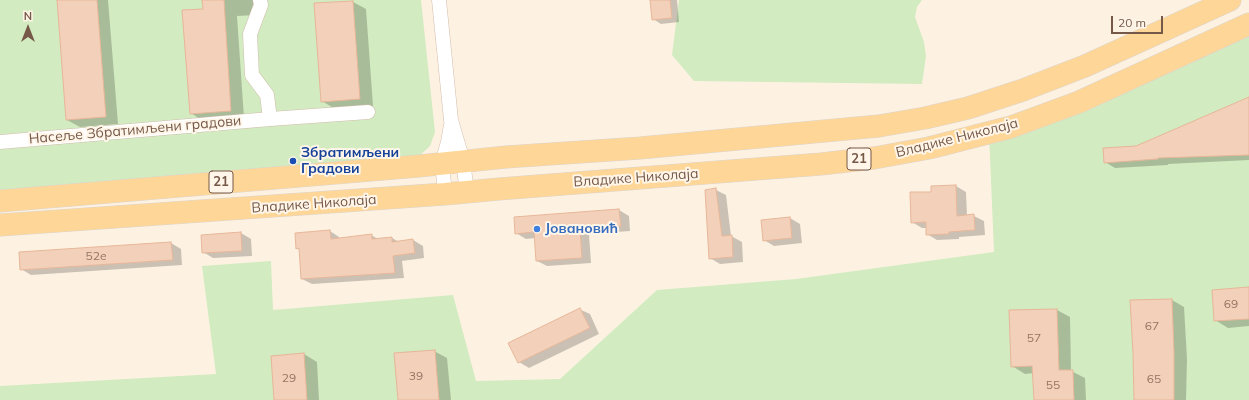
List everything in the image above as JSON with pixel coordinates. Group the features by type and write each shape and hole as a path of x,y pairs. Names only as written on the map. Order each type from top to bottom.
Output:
{"main road":[{"name":"Владике Николаја","path":"0,201 506,157 640,148 879,126 925,118 968,108 1023,90 1085,66 1230,0"},
{"name":"Владике Николаја","path":"0,225 445,194 821,164 874,158 929,148 1011,127 1079,102 1249,24"}],"street":[{"path":"260,0 261,5 250,34 252,74 267,95 270,119"},
{"path":"438,0 452,120 452,162 445,194"},
{"name":"Насеље Збратимљени градови","path":"0,142 368,112"},
{"path":"452,120 448,142 452,162 467,192"}],"green space":[{"path":"0,0 421,0 435,132 430,146 416,159 0,191"},
{"path":"679,0 922,0 917,7 915,17 924,42 926,56 922,84 694,81 672,55"},
{"path":"1249,23 1249,400 0,400 0,386 216,374 202,266 271,261 273,310 453,295 476,381 560,379 657,290 796,279 994,252 989,133"}],"building":[{"path":"57,0 97,0 106,117 66,120"},
{"path":"202,0 224,0 231,111 190,114 182,10 203,9"},
{"path":"650,0 670,0 672,18 652,20"},
{"path":"353,1 360,99 321,102 314,3"},
{"path":"1249,97 1249,155 1158,158 1104,163 1103,148 1136,146"},
{"path":"956,185 957,216 974,214 975,230 949,232 949,234 926,235 926,222 911,223 910,192 931,192 931,186"},
{"path":"716,188 722,236 732,235 733,257 709,259 705,190"},
{"path":"619,209 621,226 580,229 582,258 536,261 534,232 515,234 514,217"},
{"path":"790,217 792,238 763,241 761,220"},
{"path":"330,230 331,239 372,234 372,239 392,237 392,242 413,239 415,253 393,256 395,273 301,279 299,248 296,249 295,233"},
{"path":"241,232 242,251 202,253 201,235"},
{"path":"171,242 173,260 20,270 19,252"},
{"path":"1249,287 1249,319 1214,321 1212,290"},
{"path":"1172,299 1174,400 1134,400 1130,300"},
{"path":"580,308 590,328 518,363 508,343"},
{"path":"1057,309 1059,370 1073,370 1074,400 1034,400 1032,366 1011,367 1009,310"},
{"path":"435,350 439,400 398,400 394,353"},
{"path":"304,353 307,400 274,400 271,356"}],"place":[{"name":"Збратимљени Градови","path":"293,161"},
{"name":"Јовановић","path":"537,229"}]}
